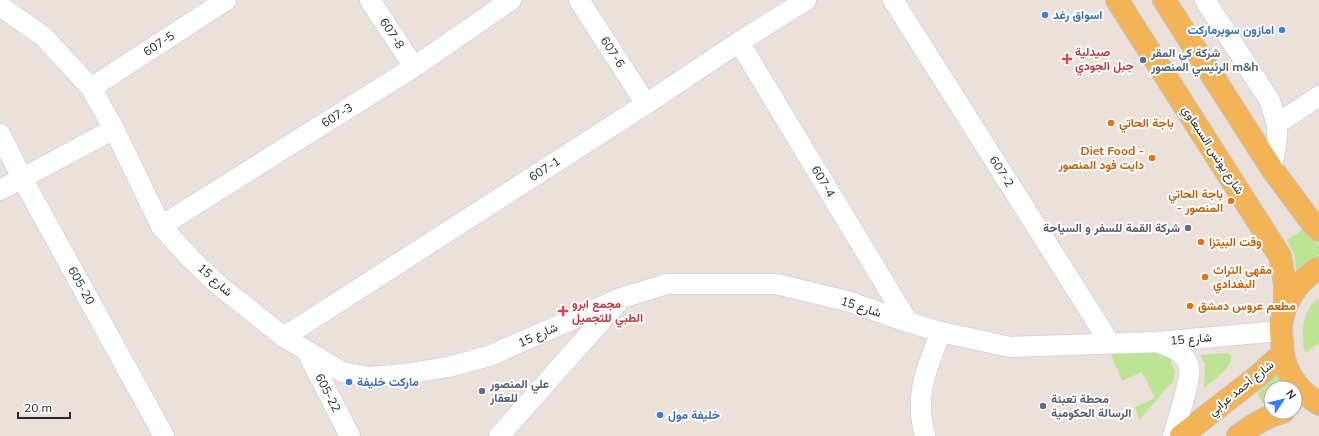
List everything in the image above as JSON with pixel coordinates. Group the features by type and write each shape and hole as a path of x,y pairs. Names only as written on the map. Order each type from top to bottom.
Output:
{"main road":[{"name":"شارع يونس السبعاوي","path":"1117,0 1280,256 1285,284 1285,308"},
{"path":"1164,0 1272,169 1312,223 1319,230"},
{"path":"1319,268 1304,279 1293,293 1285,308 1281,325 1282,354 1290,376 1305,395 1319,404"},
{"name":"شارع أحمد عرابي","path":"1181,436 1258,376 1282,354"},
{"path":"1303,412 1319,413"},
{"path":"1238,436 1263,420"}],"street":[{"name":"607-5","path":"91,88 226,0"},
{"name":"607-8","path":"370,0 414,67"},
{"name":"607-3","path":"161,226 414,67 511,0"},
{"name":"607-6","path":"579,0 646,104"},
{"name":"607-1","path":"284,337 646,104 738,42 806,0"},
{"name":"607-2","path":"893,0 1110,343"},
{"path":"1205,0 1270,102 1277,124 1277,138 1272,169"},
{"name":"شارع 15","path":"0,6 44,36 91,88 114,129 161,226 191,259 221,287 284,337 342,372 369,377 405,374 490,356 621,298 667,284 776,284 847,301 941,332 1010,347 1157,342 1281,331"},
{"name":"607-4","path":"738,42 908,322"},
{"path":"1277,124 1319,96"},
{"path":"0,190 114,129"},
{"name":"605-20","path":"0,134 22,178 164,436"},
{"path":"499,436 621,298"},
{"path":"925,436 921,415 922,386 925,373 941,332"},
{"path":"1157,342 1174,348 1182,354 1189,366 1186,388 1173,436"},
{"name":"605-22","path":"306,350 350,436"}],"green space":[{"path":"1303,229 1319,245 1319,254 1296,270 1294,254 1287,240"},
{"path":"1317,299 1319,302 1319,343 1305,353 1303,346 1303,331 1305,317 1312,304"},
{"path":"1160,350 1170,359 1175,371 1173,381 1139,420 1135,407 1155,398 1142,372 1122,381 1110,352"},
{"path":"1227,353 1231,355 1229,364 1222,373 1204,388 1205,364 1200,355"},
{"path":"1277,370 1283,380 1270,380"},
{"path":"1263,388 1263,403 1257,394"}],"place":[{"name":"اسواق رغد","path":"1045,15"},
{"name":"امازون سوبرماركت","path":"1282,30"},
{"name":"صيدلية جبل الجودي","path":"1067,59"},
{"name":"شركة كي المقر الرئيسي المنصور m&h","path":"1143,60"},
{"name":"باجة الحاتي","path":"1111,123"},
{"name":"Diet Food - دايت فود المنصور","path":"1152,158"},
{"name":"باجة الحاتي - المنصور","path":"1231,201"},
{"name":"شركة القمة للسفر و السياحة","path":"1188,228"},
{"name":"وقت البيتزا","path":"1201,242"},
{"name":"مقهى التراث البغدادي","path":"1205,277"},
{"name":"مطعم عروس دمشق","path":"1190,306"},
{"name":"مجمع ابرو الطبي للتجميل","path":"563,311"},
{"name":"ماركت خليفة","path":"349,382"},
{"name":"علي المنصور للعقار","path":"482,391"},
{"name":"محطة تعبئة الرسالة الحكومية","path":"1043,406"},
{"name":"خليفة مول","path":"660,415"}]}
